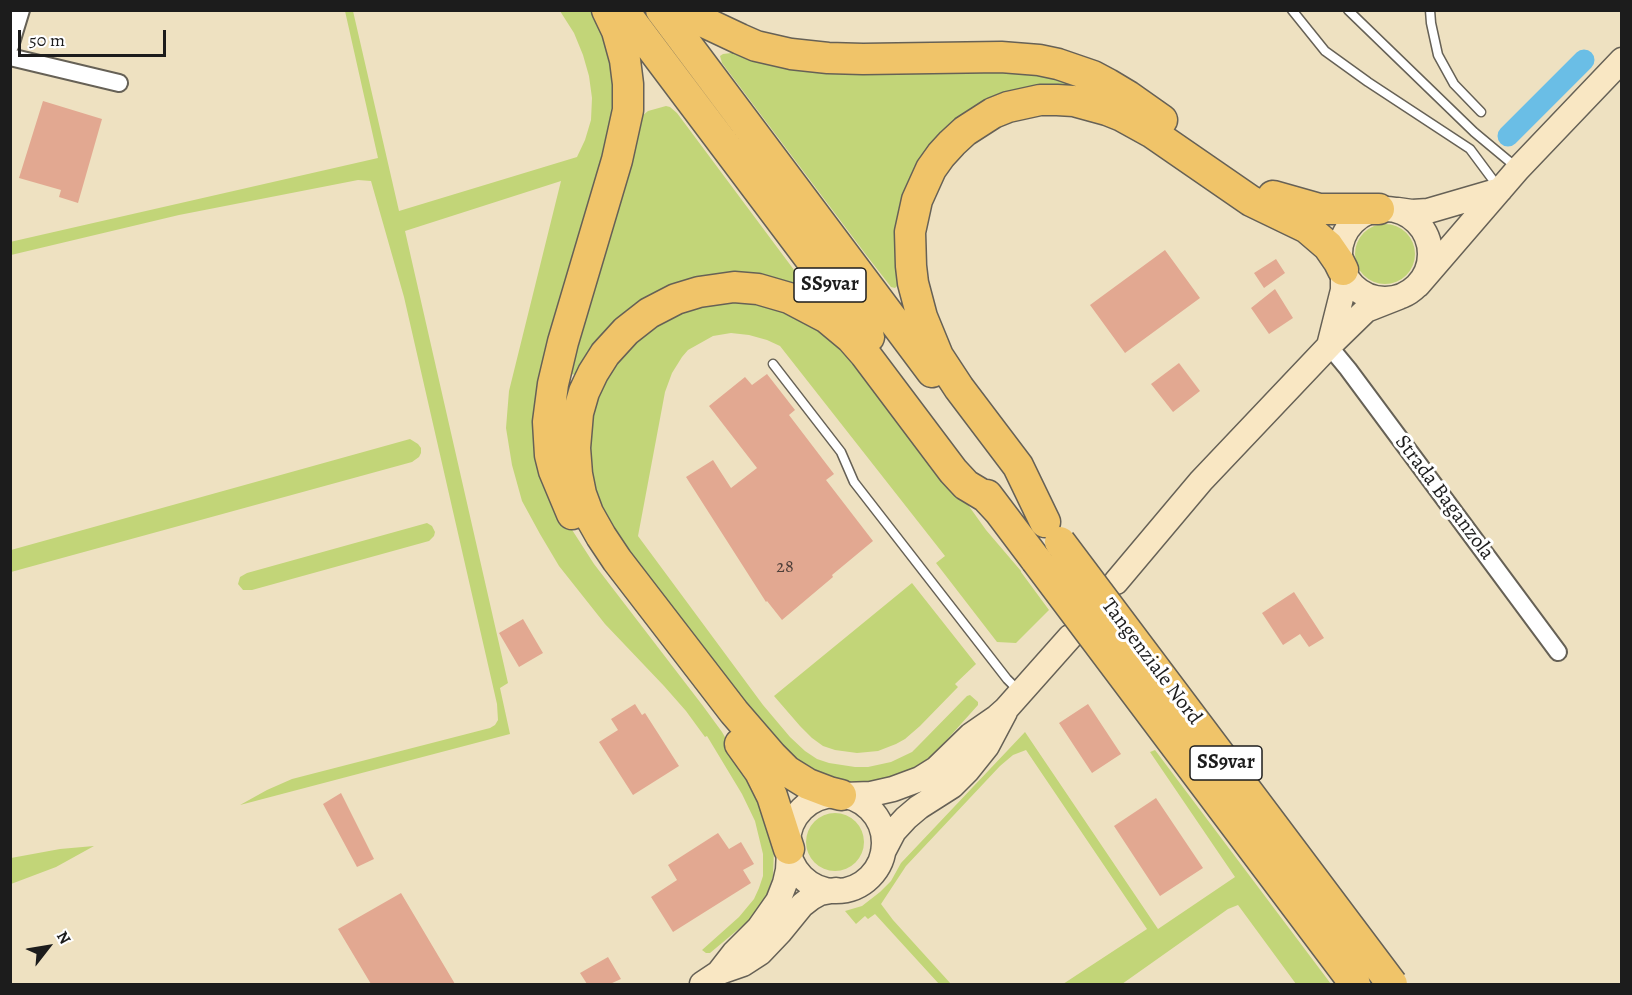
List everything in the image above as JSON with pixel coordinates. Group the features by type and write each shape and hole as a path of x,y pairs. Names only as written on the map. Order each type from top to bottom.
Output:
{"highway":[{"path":"607,10 617,31 625,60 629,96 628,110 617,160 558,363 549,413 550,455 568,507 587,540 609,572 718,712 760,772 776,806 789,849"},
{"name":"SS9var","path":"624,10 1355,984"},
{"name":"SS9var","path":"661,10 1052,532"},
{"path":"689,10 706,23 740,39 801,56 863,59 1001,57 1058,64 1093,76 1128,96 1161,118 1241,180 1264,193 1286,201 1319,208 1387,209"},
{"path":"1052,532 1018,466 959,388 938,356 922,317 913,282 910,232 923,184 951,143 993,113 1008,107 1057,100 1074,101 1107,110 1151,132 1251,201 1307,228 1328,246 1343,270"},
{"path":"841,795 808,784 787,771 772,756 719,693 616,560 601,536 588,513 581,494 575,448 578,413 593,373 605,354 626,331 649,313 676,299 699,292 734,287 758,289 789,298 827,318 851,338 953,471 966,485 986,497 999,511"},
{"name":"Tangenziale Nord","path":"1052,532 1392,984"}],"main road":[{"path":"1500,190 1428,211 1387,209 1365,213 1353,221 1344,233 1340,248 1341,263 1350,283 1362,293 1384,299 1409,291 1500,190 1518,169 1622,60"},
{"path":"1116,582 1201,481 1329,346 1366,310 1409,291 1427,272 1430,258 1427,236 1408,214 1387,209"},
{"path":"1329,346 1343,290 1343,270"},
{"path":"839,890 823,889 809,882 793,864 788,842 791,826 799,812 817,798 881,792 920,778 943,763 971,735 997,717 1070,637"},
{"path":"709,980 747,962 760,953 802,905 811,898 820,893 854,887 867,878 877,866 890,837 906,818 952,786 975,761 987,746 1014,701"},
{"path":"841,795 856,799 874,814 881,828 883,852"},
{"path":"709,980 759,928 777,901 788,870 789,849"}],"street":[{"path":"10,46 21,10"},
{"path":"10,57 119,83"},
{"name":"Strada Baganzola","path":"1329,346 1558,652"}],"lane":[{"path":"1292,10 1325,51 1470,149 1500,190"},
{"path":"1348,10 1474,132 1518,169"},
{"path":"1430,10 1438,55 1454,84 1481,112"},
{"path":"773,364 841,452 854,482 1007,679 1014,701"}],"green space":[{"path":"345,11 353,11 399,211 577,157 591,120 592,98 583,55 574,33 560,11 596,11 600,18 619,98 546,366 567,522 594,564 722,732 756,790 774,849 773,876 764,902 753,917 710,953 702,950 739,917 754,899 759,888 763,876 763,854 755,821 742,794 707,736 705,737 664,686 605,624 559,566 522,501 512,465 506,428 509,391 561,181 405,231 508,683 500,688 510,734 240,805 292,779 490,728 498,720 497,704 404,297 371,181 358,180 179,215 11,255 10,242 378,158"},
{"path":"731,53 1024,68 1076,85 922,158 906,188 898,285 895,288 891,287 867,256 722,63 720,56"},
{"path":"666,106 677,113 800,280 792,284 735,277 575,375 571,374 570,356 642,116 648,111"},
{"path":"1385,224 1402,229 1410,237 1415,254 1410,271 1402,279 1385,284 1368,279 1360,271 1355,254 1360,237 1368,229"},
{"path":"755,298 829,330 956,488 1049,610 1016,643 997,642 936,563 945,556 780,346 749,335 731,333 713,336 688,350 672,373 665,392 638,536 763,705 790,737 817,759 855,767 891,762 912,752 967,696 970,695 978,702 978,705 935,753 919,765 890,778 864,782 835,781 819,776 783,753 601,522 583,438 609,364 669,311"},
{"path":"410,439 421,448 419,457 412,462 11,572 11,550"},
{"path":"427,523 435,532 429,541 252,590 243,590 238,584 240,577 247,573"},
{"path":"912,583 976,664 955,684 958,687 920,726 896,744 878,751 857,753 823,746 800,726 774,696"},
{"path":"1025,732 1158,929 1235,877 1150,752 1155,750 1331,984 1296,984 1238,905 1228,909 1122,984 1063,984 1147,929 1026,750 1013,755 1000,766 906,866 881,904 951,984 939,984 875,914 868,919 865,916 856,924 845,911 862,906 880,892 891,881 901,863"},
{"path":"829,813 841,813 856,821 864,836 864,848 856,863 841,871 829,871 814,863 806,848 806,836 814,821"},
{"path":"94,846 56,867 11,884 11,858 60,849"}],"building":[{"path":"43,101 102,119 78,203 59,197 61,190 19,178"},
{"path":"1165,250 1200,298 1125,353 1090,305"},
{"path":"1276,259 1285,273 1264,288 1254,273"},
{"path":"1275,289 1293,318 1269,334 1251,308"},
{"path":"1179,363 1200,391 1173,412 1151,384"},
{"path":"767,374 795,410 789,415 834,474 826,480 873,541 782,620 766,602 686,477 713,460 731,488 757,468 709,406 745,377 752,385"},
{"path":"1294,592 1324,638 1309,647 1300,634 1283,645 1262,613"},
{"path":"523,619 543,653 519,667 499,633"},
{"path":"635,704 642,715 645,713 679,766 633,795 599,742 618,730 611,719"},
{"path":"1088,704 1121,754 1092,773 1059,723"},
{"path":"341,793 374,859 357,867 323,804"},
{"path":"1156,798 1203,868 1160,896 1114,826"},
{"path":"718,833 729,849 741,842 754,864 743,870 751,883 673,932 651,897 677,880 668,865"},
{"path":"401,893 455,984 371,984 338,929"},
{"path":"608,957 621,979 610,984 587,984 580,973"}],"waterway":[{"path":"1508,136 1584,60"}]}
